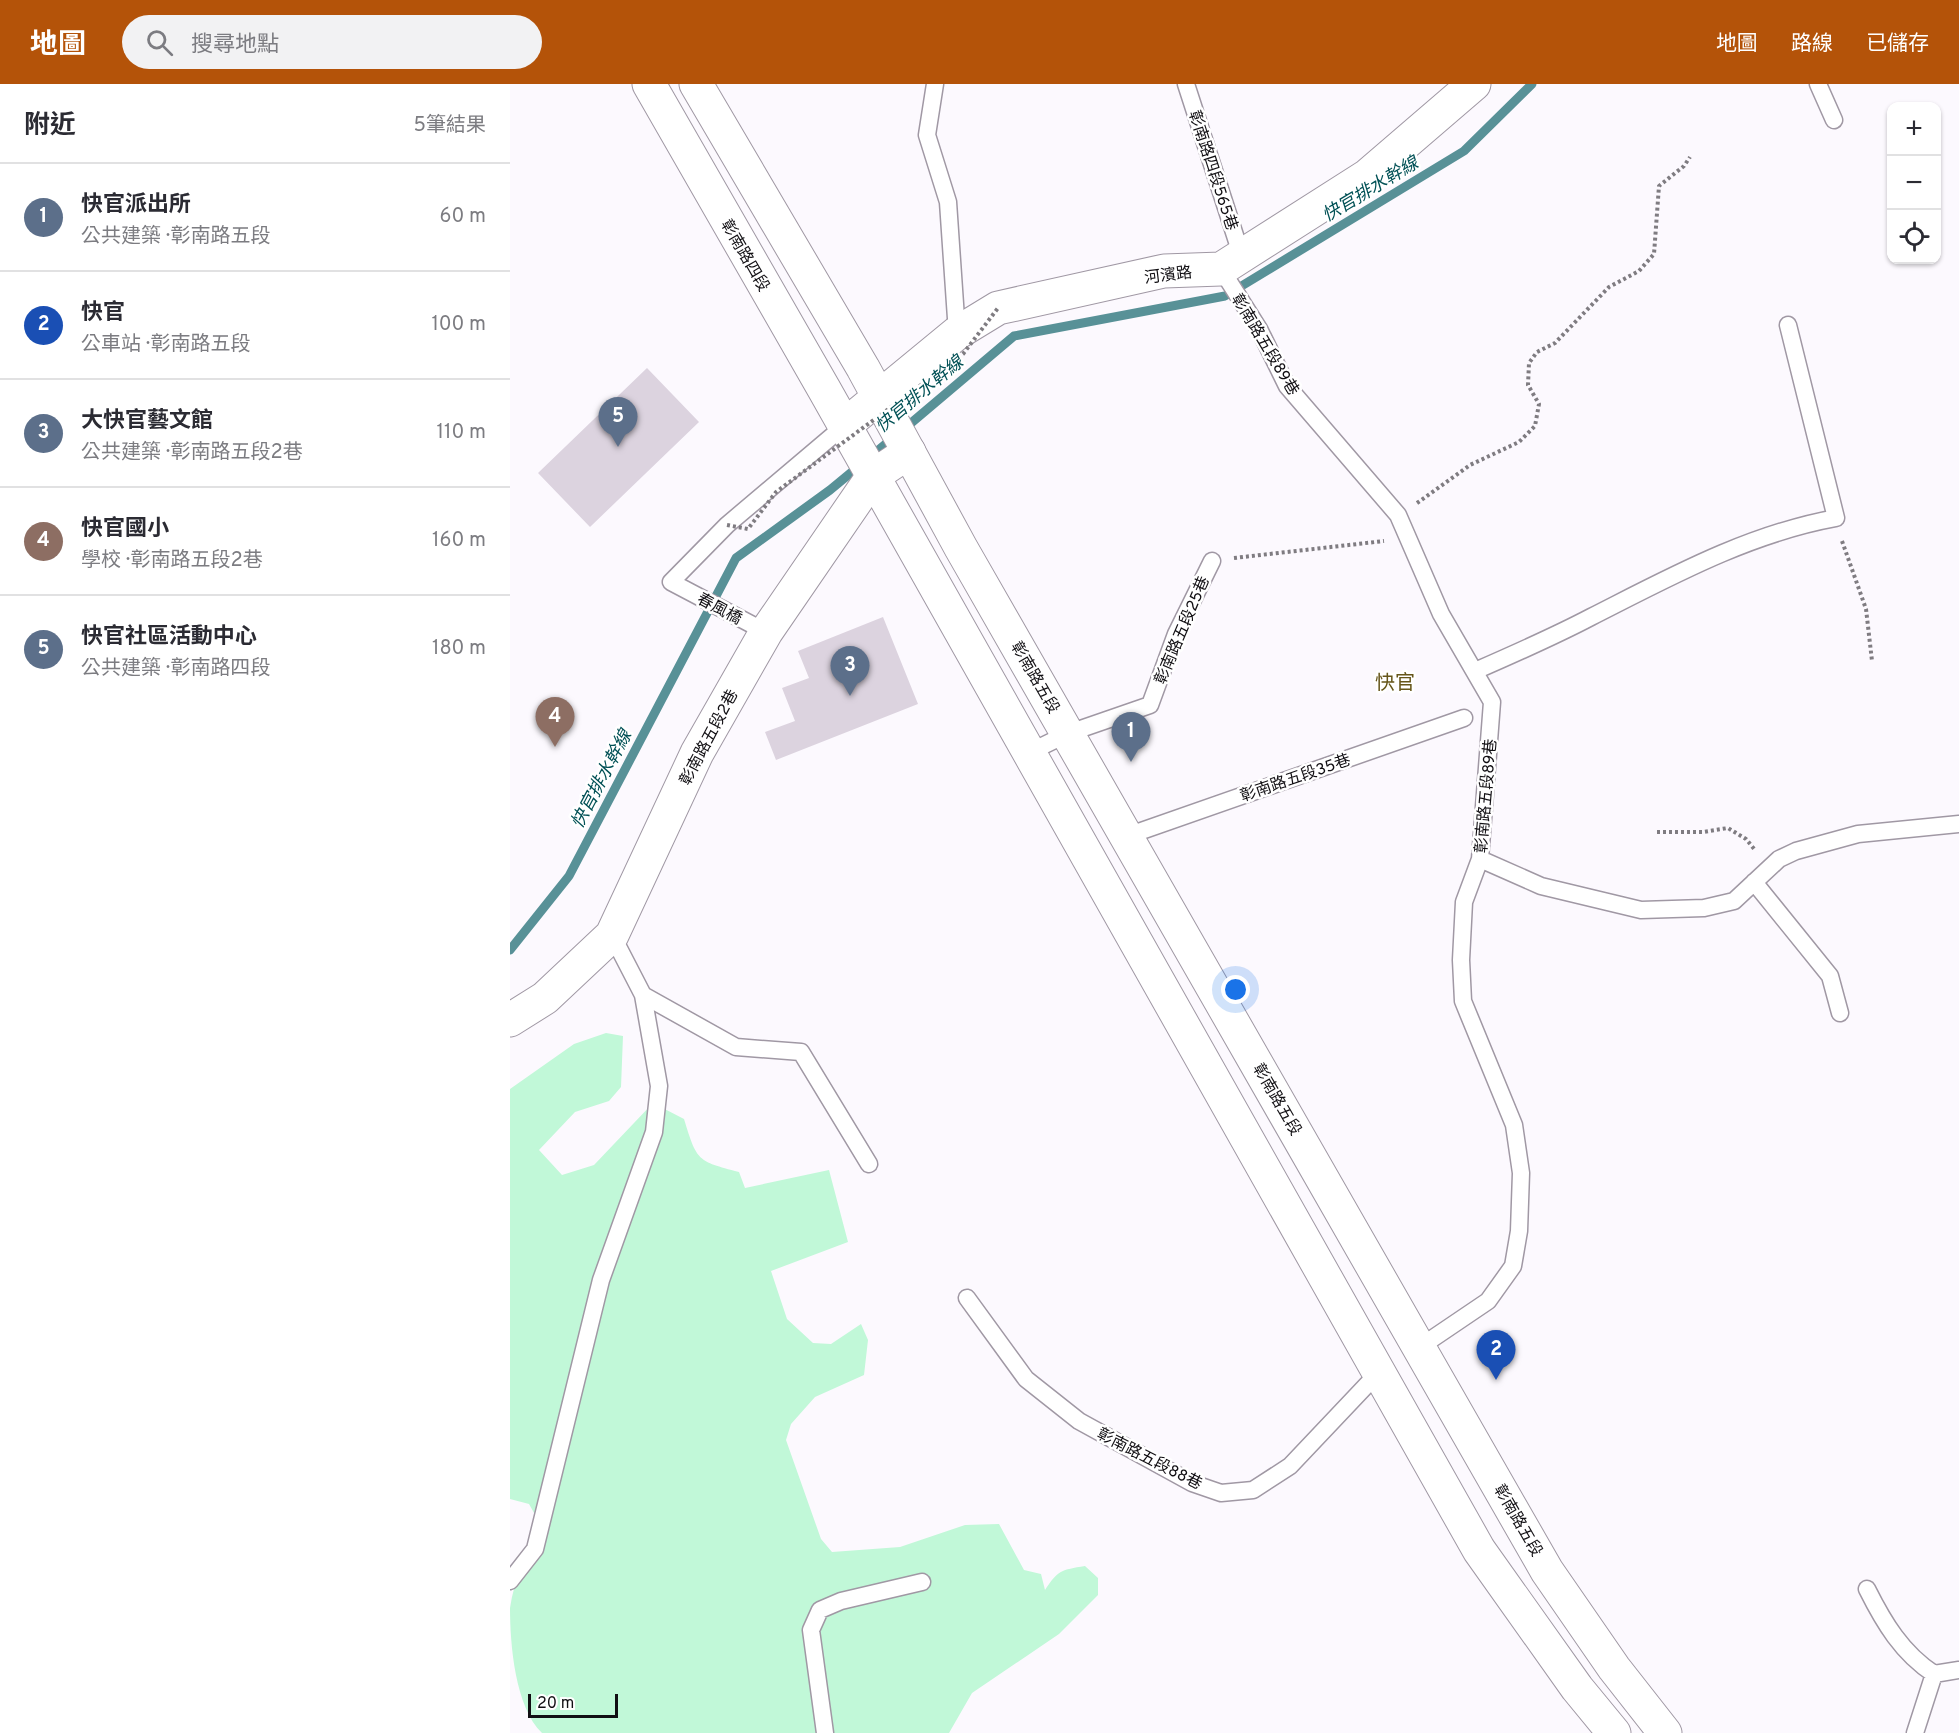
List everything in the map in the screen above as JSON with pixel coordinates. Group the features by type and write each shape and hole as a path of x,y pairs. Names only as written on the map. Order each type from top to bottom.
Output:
{"main road":[{"name":"彰南路四段","path":"648,84 873,476"},
{"path":"696,84 878,395"},
{"path":"1231,263 1366,176 1474,84"},
{"name":"河濱路","path":"844,426 878,395 957,333 998,308 1164,272 1231,263"},
{"name":"彰南路五段","path":"878,395 961,548 1547,1570 1614,1668 1665,1733"},
{"name":"彰南路五段2巷","path":"510,1020 545,998 612,935 697,753 763,630 873,476 909,452"},
{"path":"873,476 1479,1550 1576,1688 1614,1733"}],"lane":[{"path":"935,84 927,135 948,202 957,333"},
{"name":"彰南路四段565巷","path":"1186,84 1231,263"},
{"path":"1818,84 1834,120"},
{"name":"彰南路五段89巷","path":"1231,263 1258,329 1287,386 1398,515 1410,538 1441,614 1492,702 1480,859 1464,902 1461,960 1463,1001 1514,1125 1521,1173 1519,1231 1513,1266 1488,1300 1420,1347"},
{"path":"1474,671 1564,631 1701,561 1793,525 1836,518 1788,325"},
{"path":"727,525 844,426"},
{"name":"春風橋","path":"727,525 671,582 763,630"},
{"name":"彰南路五段25巷","path":"1029,753 1069,733 1150,705 1176,634 1212,561"},
{"name":"彰南路五段35巷","path":"1127,836 1464,718"},
{"path":"1480,859 1541,886 1641,910 1704,908 1734,901 1779,859 1796,850 1858,834 1959,824"},
{"path":"1754,882 1830,976 1840,1013"},
{"path":"510,1581 535,1549 601,1280 654,1132 659,1086 644,995 612,935"},
{"path":"644,995 736,1047 801,1052 868,1164"},
{"name":"彰南路五段88巷","path":"967,1298 1026,1379 1079,1421 1192,1483 1221,1493 1253,1490 1290,1466 1379,1372"},
{"path":"825,1733 811,1630 820,1610 841,1601 922,1582"},
{"path":"1867,1589 1884,1624 1916,1662 1934,1674 1959,1670"},
{"path":"1915,1733 1934,1674"}],"path":[{"path":"1398,515 1470,465 1519,442 1535,426 1539,404 1528,385 1529,363 1537,352 1555,343 1609,287 1639,271 1654,254 1659,186 1684,166 1690,157"},
{"path":"727,525 748,529 776,492 963,354 998,308"},
{"path":"1836,518 1847,560 1866,609 1872,662"},
{"name":"彰南路五段25巷","path":"1212,561 1410,538"},
{"path":"1657,832 1703,832 1728,828 1746,839 1770,868"}],"green space":[{"path":"606,1033 623,1036 621,1087 609,1101 575,1112 539,1150 562,1175 594,1165 653,1103 684,1119 692,1143 701,1157 715,1165 739,1172 745,1188 829,1170 848,1242 771,1271 787,1319 813,1343 831,1344 861,1324 868,1340 864,1375 815,1397 791,1424 786,1440 821,1539 832,1552 900,1547 965,1525 999,1524 1024,1570 1041,1574 1045,1590 1053,1578 1070,1569 1085,1566 1098,1578 1098,1595 1059,1634 972,1693 949,1733 542,1733 526,1708 520,1692 513,1657 510,1608 518,1575 538,1520 529,1504 510,1499 510,1089 574,1044"}],"building":[{"path":"647,368 699,422 590,527 538,473"},
{"path":"883,617 918,704 776,760 765,732 795,721 782,688 809,678 798,651"}],"waterway":[{"name":"快官排水幹線","path":"904,429 1014,336 1225,296 1464,151 1532,84"},
{"name":"快官排水幹線","path":"510,950 569,876 736,558 830,490 893,438"}],"place":[{"name":"快官社區活動中心","path":"618,447"},
{"name":"大快官藝文館","path":"850,696"},
{"name":"快官國小","path":"555,747"},
{"name":"快官派出所","path":"1131,762"},
{"name":"快官","path":"1496,1380"}],"district":[{"name":"快官","path":"1395,682"}]}
